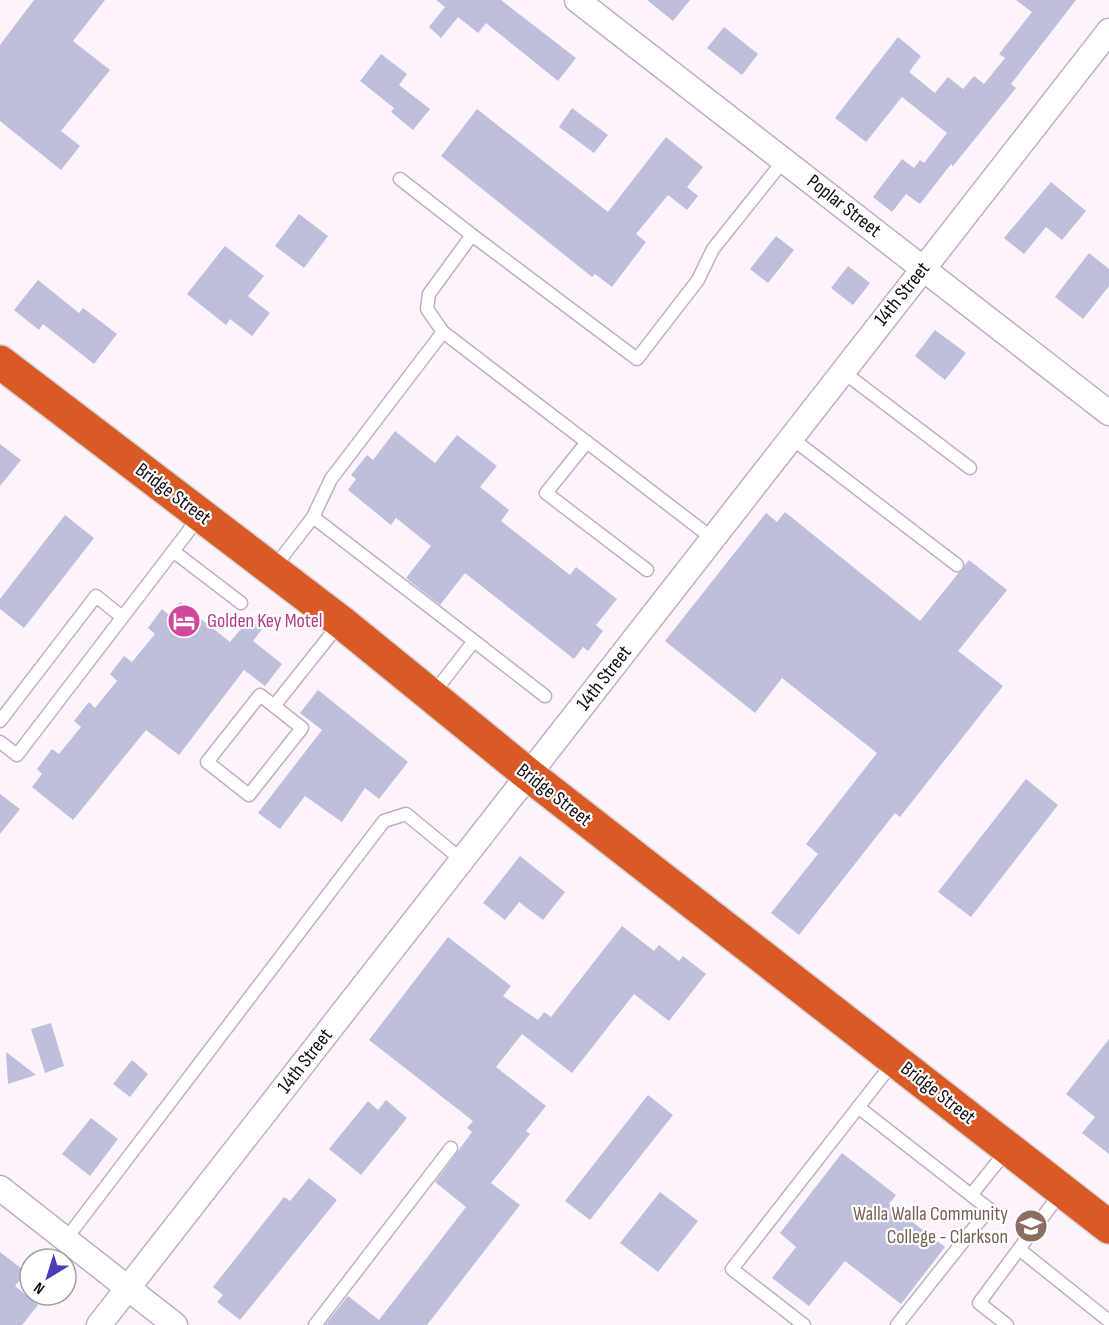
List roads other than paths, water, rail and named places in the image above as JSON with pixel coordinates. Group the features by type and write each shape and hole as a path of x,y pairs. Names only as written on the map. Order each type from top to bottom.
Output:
{"highway":[{"name":"Bridge Street","path":"0,362 341,622 529,775 1109,1227"}],"street":[{"name":"Poplar Street","path":"578,0 1109,413"},
{"name":"14th Street","path":"99,1325 1109,31"},
{"path":"0,1188 175,1325"}],"lane":[{"path":"400,179 637,359 698,280 713,249 783,160"},
{"path":"472,235 429,294 427,309 443,332 712,538"},
{"path":"272,570 313,517 332,479 443,332"},
{"path":"842,371 970,468"},
{"path":"790,437 957,565"},
{"path":"587,442 546,493 647,570"},
{"path":"0,742 17,754 200,515"},
{"path":"313,517 545,696"},
{"path":"173,551 241,603"},
{"path":"0,721 96,596 122,617"},
{"path":"274,706 341,622"},
{"path":"431,696 474,641"},
{"path":"260,695 274,706 302,728 249,795 207,762 260,695"},
{"path":"66,1239 384,821 406,814 462,860"},
{"path":"804,1325 732,1269 896,1059"},
{"path":"858,1107 989,1209 897,1325"},
{"path":"315,1325 451,1148"},
{"path":"971,1195 1009,1148"},
{"path":"1007,1325 979,1303 1062,1190"},
{"path":"1018,1249 1109,1321"}],"place":[{"name":"Golden Key Motel","path":"184,621"},
{"name":"Walla Walla Community College - Clarkson","path":"1031,1226"}]}
